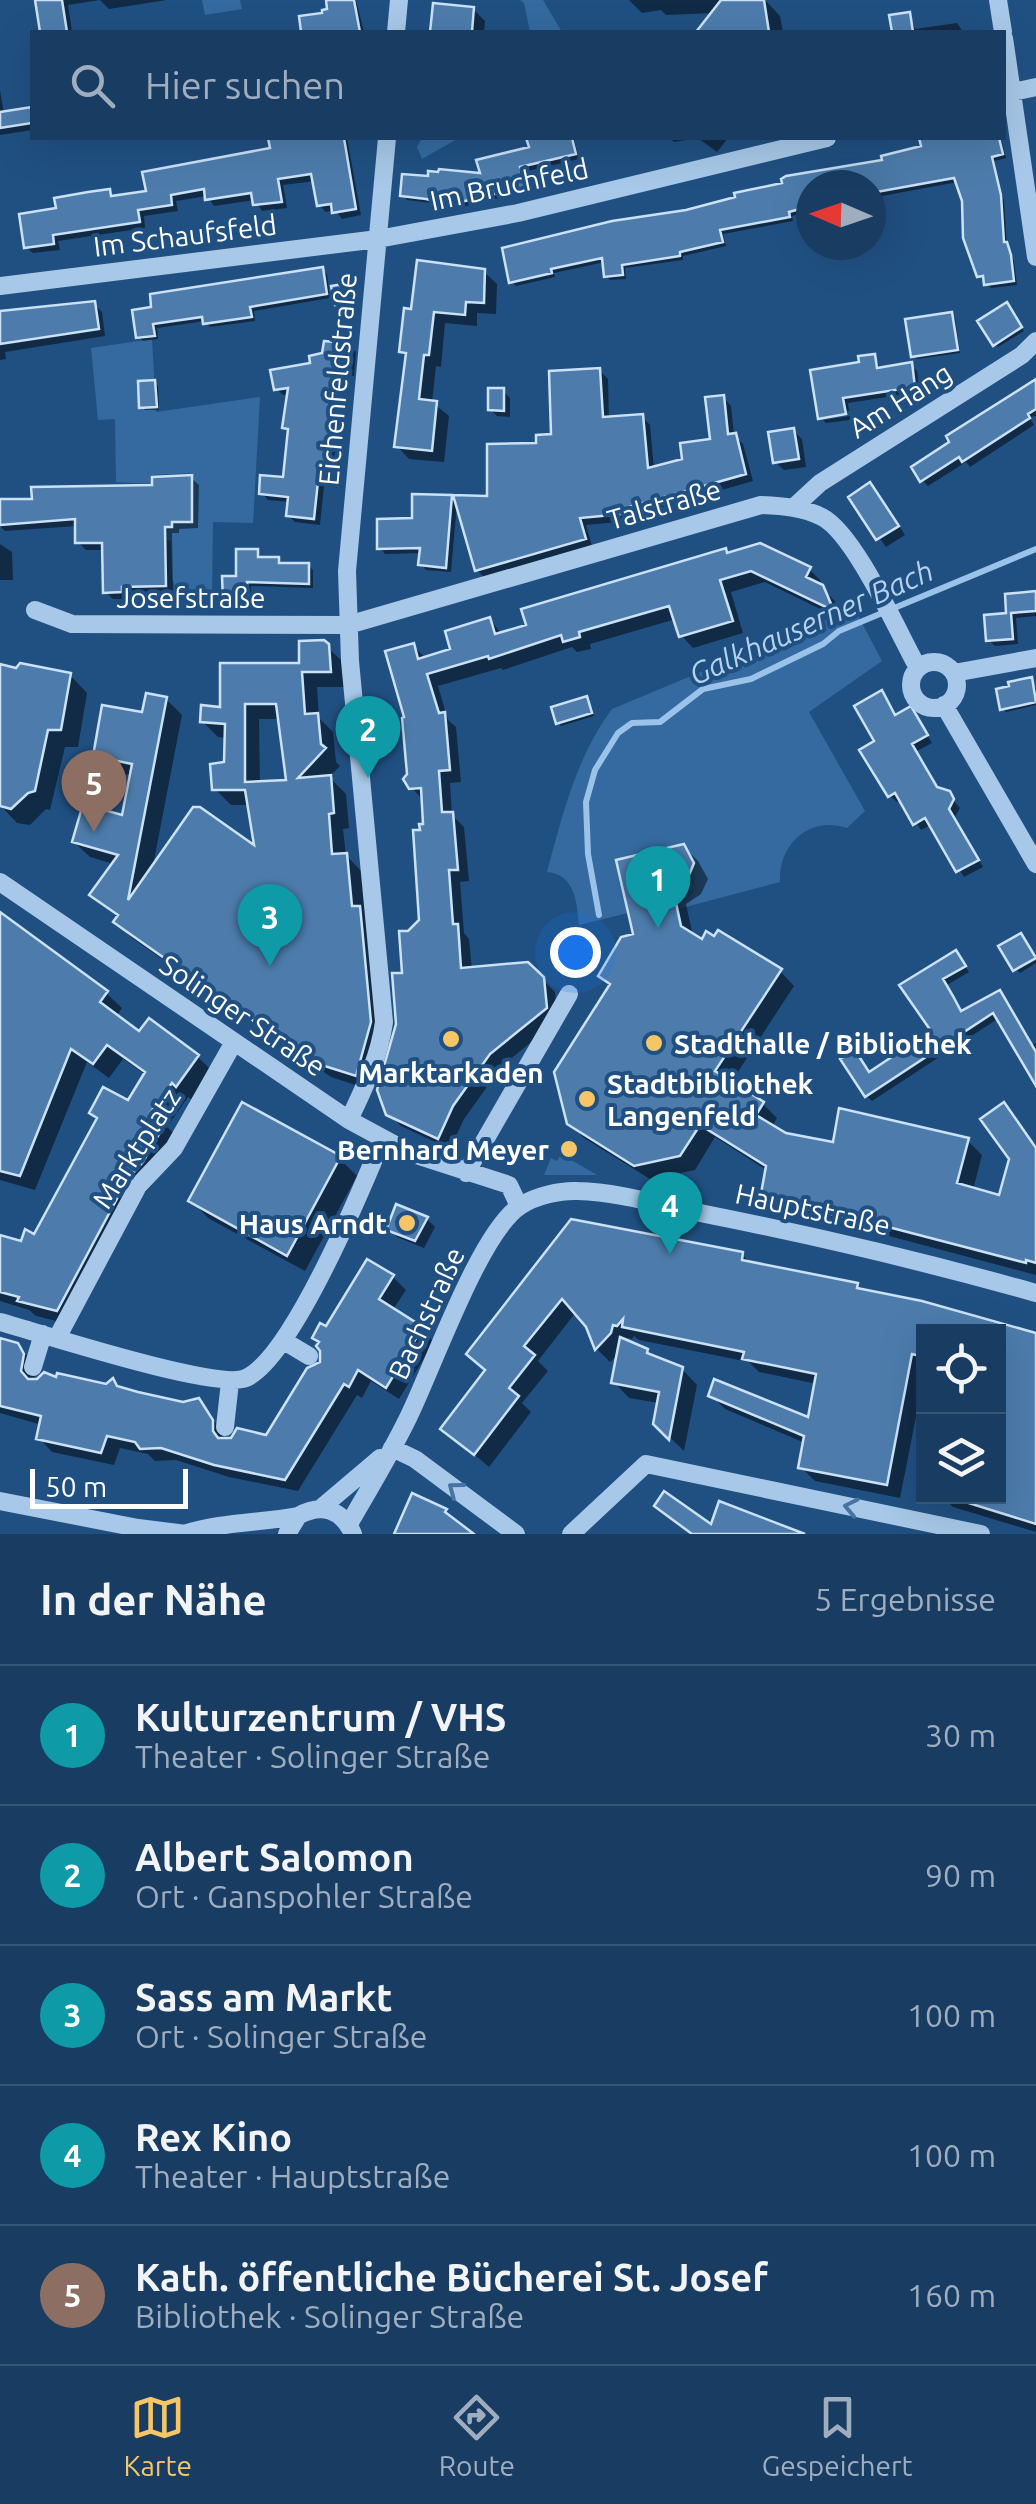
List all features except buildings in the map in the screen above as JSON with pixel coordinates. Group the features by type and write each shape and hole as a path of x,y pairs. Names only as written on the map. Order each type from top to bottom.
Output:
{"street":[{"path":"396,30 399,0"},
{"path":"998,0 1002,30"},
{"path":"1036,87 1008,93 1036,257"},
{"name":"Eichenfeldstraße","path":"349,1120 380,1048 384,1000 360,772 347,571 387,140"},
{"name":"Im Bruchfeld","path":"378,239 518,214 819,140"},
{"name":"Im Schaufsfeld","path":"0,286 378,239"},
{"name":"Am Hang","path":"794,507 820,483 1022,356 1036,341"},
{"name":"Talstraße","path":"348,625 761,505 794,507"},
{"path":"794,507 825,519 848,542 918,668"},
{"name":"Josefstraße","path":"36,610 72,624 348,625"},
{"path":"954,673 956,691 944,705 930,708 918,701 911,684 918,668 938,662 954,673 1036,658"},
{"path":"944,705 1036,864"},
{"name":"Solinger Straße","path":"0,882 349,1120 382,1140 509,1186 519,1206"},
{"path":"466,1172 569,994"},
{"name":"Marktplatz","path":"32,1367 138,1186 174,1148 234,1042"},
{"path":"0,1322 149,1365 230,1382 245,1380 264,1366 284,1342 347,1223 382,1140"},
{"name":"Hauptstraße","path":"519,1206 546,1195 575,1190 600,1193 908,1257 1036,1292"},
{"name":"Bachstraße","path":"351,1529 477,1264 519,1206"},
{"path":"284,1342 309,1356"},
{"path":"226,1427 230,1382"},
{"path":"392,1448 415,1459 516,1534"},
{"name":"Bachstraße","path":"321,1508 392,1448"},
{"path":"570,1534 646,1464 981,1534"},
{"path":"0,1501 185,1534 210,1526 256,1524 298,1516 321,1508 333,1511 351,1529"},
{"path":"288,1534 298,1516"}],"shaded area":[{"path":"202,0 240,0 242,9 205,15"},
{"path":"520,0 543,0 561,30 530,30"},
{"path":"421,140 455,140 422,159 417,147"},
{"path":"152,339 156,412 260,397 253,523 213,522 212,594 177,593 172,578 171,541 165,540 165,529 175,523 193,522 193,473 151,475 151,484 116,482 115,419 98,420 91,348"},
{"path":"854,608 882,661 809,712 865,811 847,828 820,826 798,836 784,856 780,882 678,909 673,889 687,880 694,863 684,844 616,859 628,913 579,925 569,884 547,872 580,767 612,709"},
{"path":"561,1154 597,1175 544,1175 551,1158 557,1161"}],"waterway":[{"name":"Galkhauserner Bach","path":"599,915 588,854 586,802 595,770 618,733 632,723 660,722 703,689 751,679 823,644 839,631 1036,549"}],"place":[{"name":"Albert Salomon","path":"368,778"},
{"name":"Kath. öffentliche Bücherei St. Josef","path":"94,832"},
{"name":"Kulturzentrum / VHS","path":"658,928"},
{"name":"Sass am Markt","path":"270,966"},
{"name":"Marktarkaden","path":"451,1039"},
{"name":"Stadthalle / Bibliothek","path":"654,1043"},
{"name":"Stadtbibliothek Langenfeld","path":"587,1099"},
{"name":"Bernhard Meyer","path":"569,1149"},
{"name":"Haus Arndt","path":"407,1223"},
{"name":"Rex Kino","path":"670,1254"}]}
